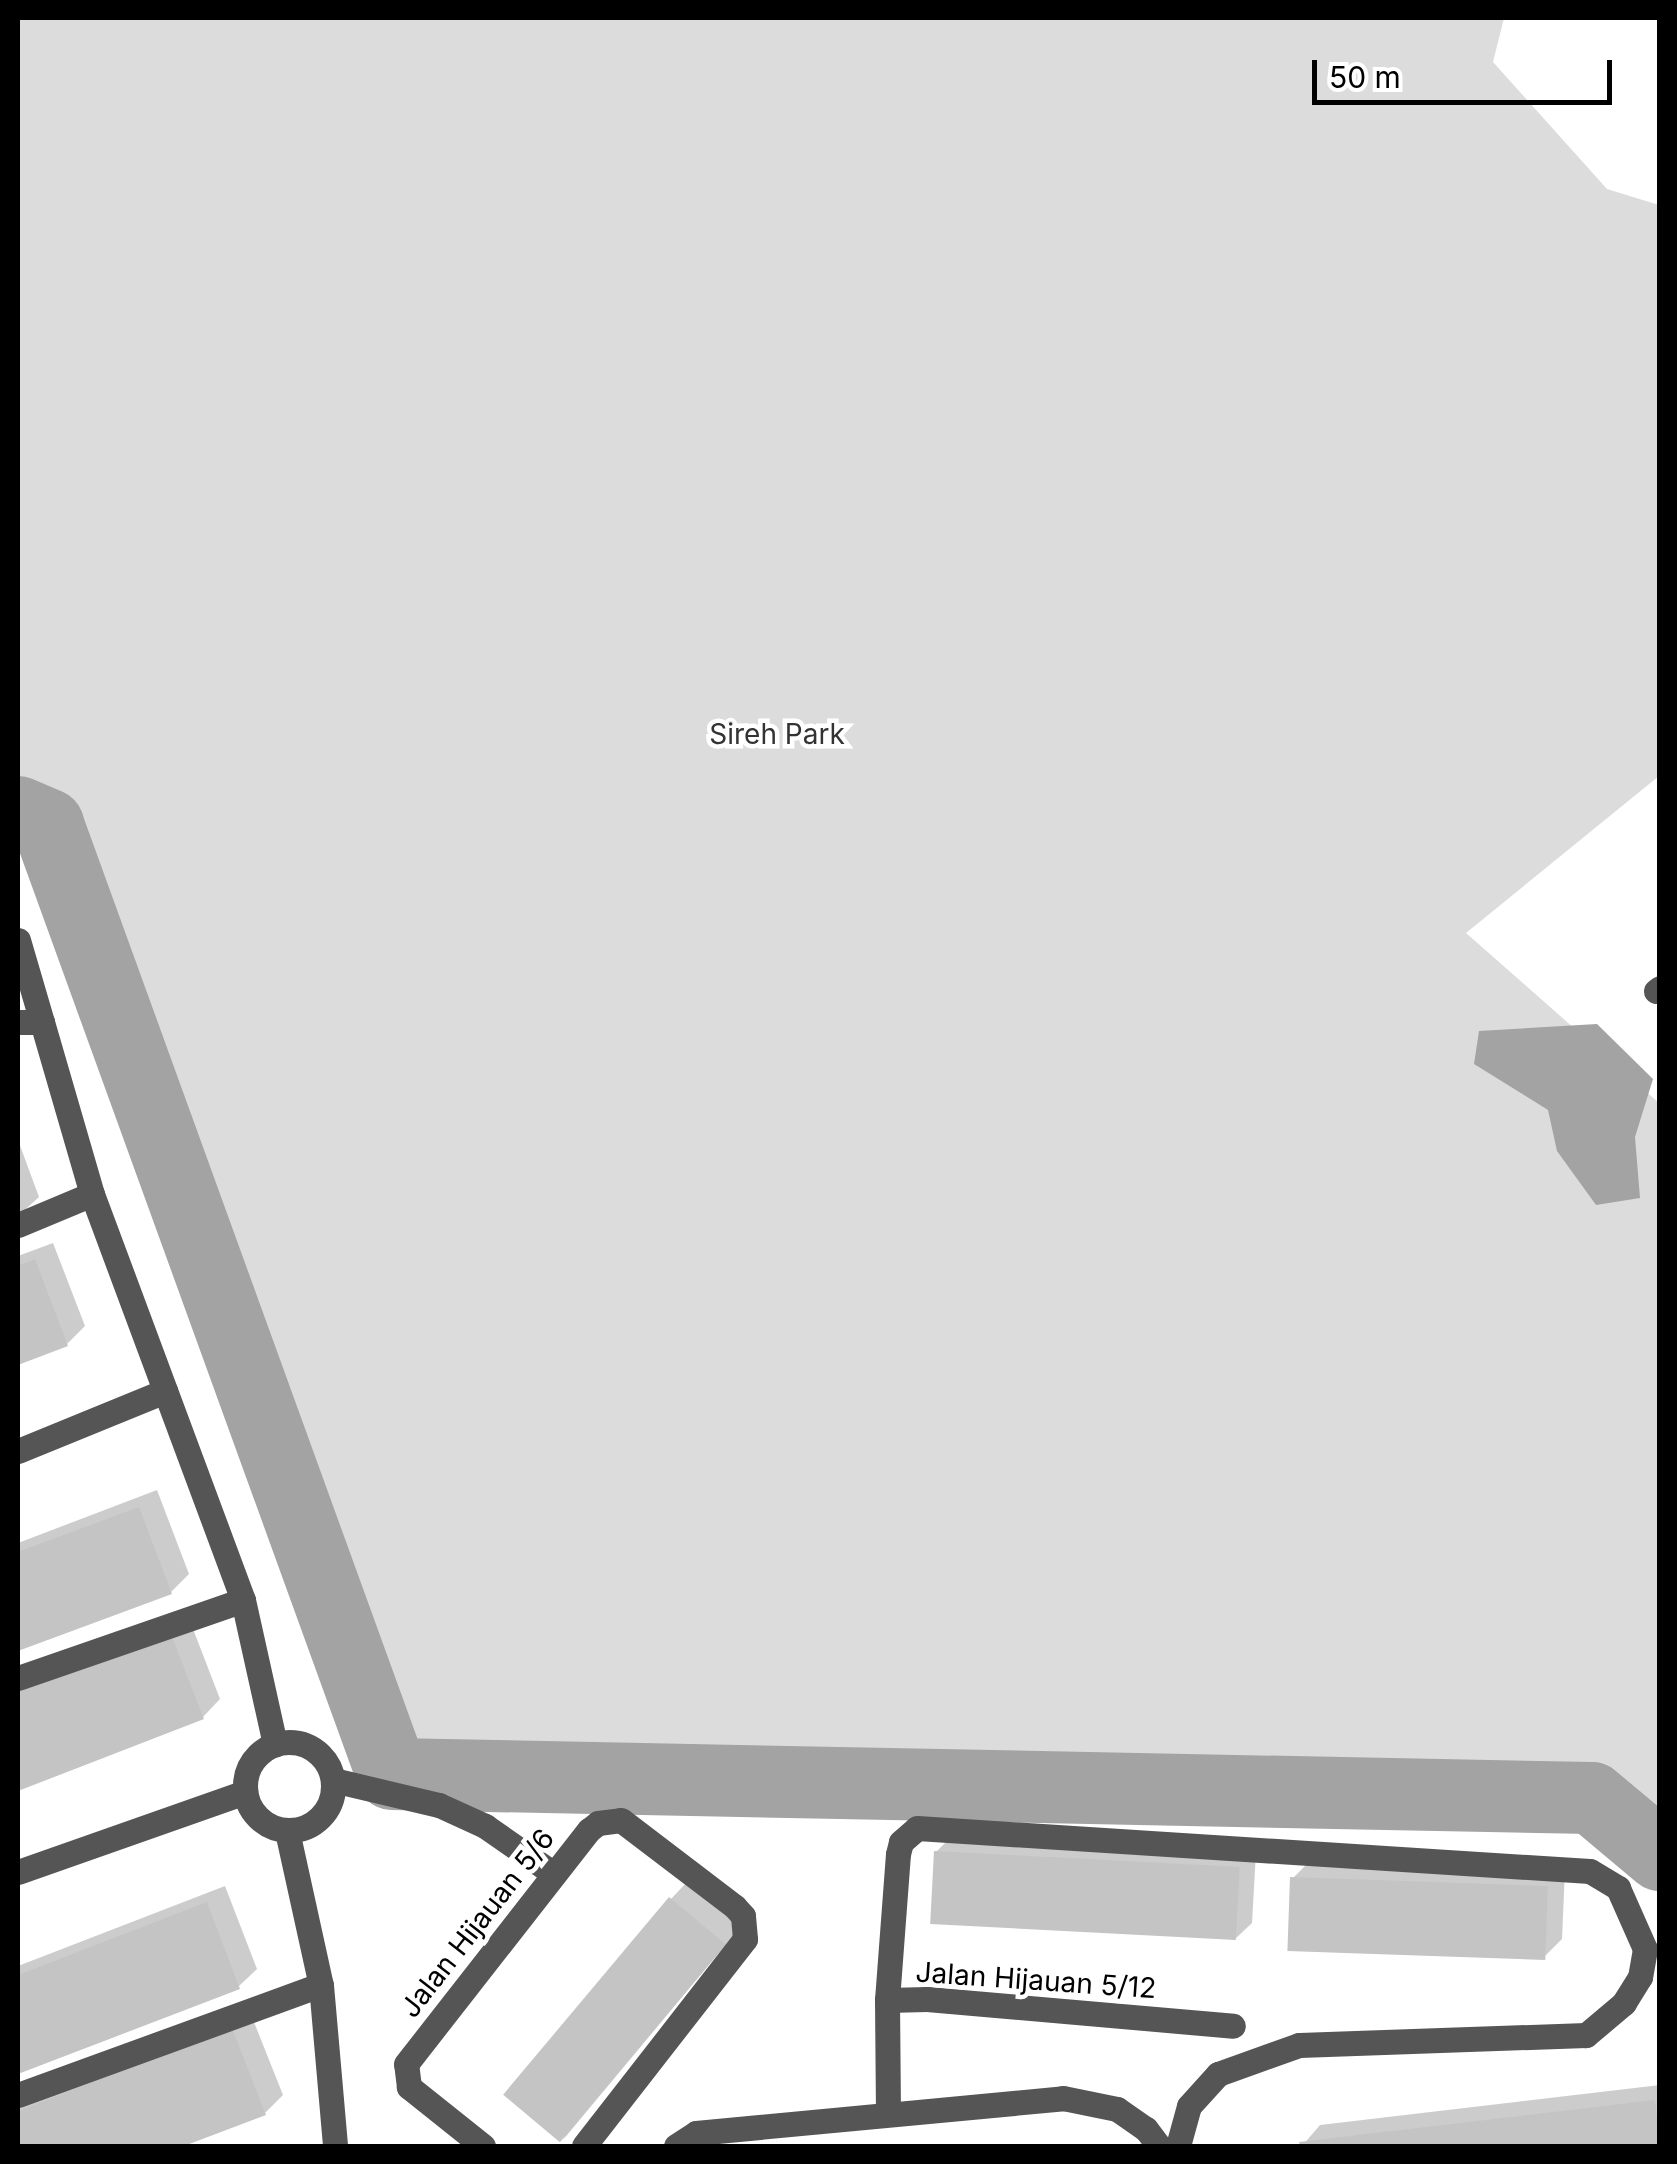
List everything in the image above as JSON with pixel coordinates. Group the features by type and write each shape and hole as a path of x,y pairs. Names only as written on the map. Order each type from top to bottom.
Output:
{"street":[{"path":"18,940 30,1022 243,1600 275,1744"},
{"path":"18,1226 92,1194"},
{"path":"18,1451 165,1392"},
{"path":"18,1678 243,1600"},
{"path":"275,1744 306,1744 328,1765 333,1780 327,1810 303,1829 287,1830 259,1819 245,1792 251,1762 275,1744"},
{"path":"333,1780 439,1805 485,1826 554,1874"},
{"path":"18,1872 245,1792"},
{"name":"Jalan Hijauan 5/6","path":"483,2146 417,2095 406,2076 412,2054 598,1823 621,1820 736,1907 747,1927 746,1939 584,2146"},
{"path":"887,2000 898,1854 908,1834 929,1826 1590,1871 1618,1888 1644,1949 1640,1977 1624,2003 1586,2035 1299,2045 1218,2074 1189,2106 1178,2146"},
{"path":"287,1830 321,1986 334,2146"},
{"path":"18,2094 321,1986"},
{"name":"Jalan Hijauan 5/12","path":"888,2114 887,2000 927,1999 1234,2026"},
{"path":"676,2146 696,2133 1064,2098 1118,2109 1146,2129 1158,2146"}],"green space":[{"name":"Sireh Park","path":"18,18 1504,18 1493,62 1607,189 1659,205 1659,776 1466,933 1659,1103 1659,1855 1592,1798 392,1774 48,825 18,812"}],"shaded area":[{"path":"1597,1024 1653,1079 1635,1137 1640,1198 1596,1205 1557,1151 1548,1110 1474,1064 1479,1031"}],"building":[{"path":"35,1259 68,1346 18,1365 18,1266"},
{"path":"139,1507 172,1594 18,1651 18,1552"},
{"path":"170,1632 204,1719 18,1791 18,1691"},
{"path":"934,1851 1240,1867 1236,1940 930,1924"},
{"path":"1290,1877 1548,1886 1545,1960 1287,1951"},
{"path":"669,1897 726,1945 560,2142 503,2095"},
{"path":"207,1902 240,1989 18,2074 18,1975"},
{"path":"232,2028 266,2115 184,2146 18,2146 18,2111"},
{"path":"1655,2100 1660,2146 1300,2146 1299,2142"}],"waterway":[{"path":"18,812 48,825 392,1774 1592,1798 1660,1855"}]}
